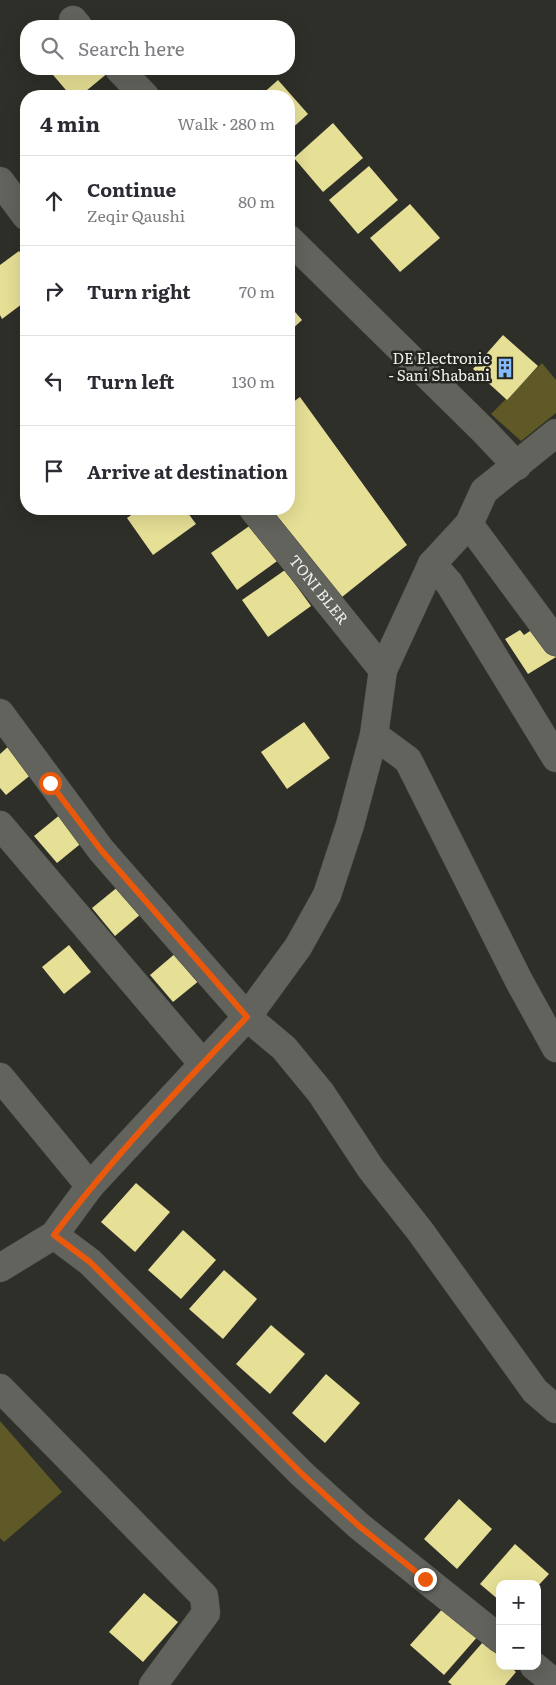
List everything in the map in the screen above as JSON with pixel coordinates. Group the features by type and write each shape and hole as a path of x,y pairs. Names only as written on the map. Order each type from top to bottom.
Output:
{"street":[{"path":"125,75 139,90"},
{"path":"0,181 20,208"},
{"path":"295,245 484,431 517,466"},
{"path":"0,1268 54,1235 90,1186 247,1017 298,947 327,895 350,826 374,735 383,670 432,564 469,524 484,492 556,433"},
{"name":"TONI BLER","path":"258,515 383,670"},
{"path":"469,524 556,642"},
{"path":"432,564 449,583 556,758"},
{"path":"0,713 101,850 247,1017 284,1048 321,1093 372,1169 420,1232 529,1384 556,1409"},
{"path":"374,735 408,760 519,981 556,1048"},
{"path":"0,825 203,1064"},
{"path":"0,1077 90,1186"},
{"path":"54,1235 90,1262 302,1474 359,1526 496,1636"},
{"path":"0,1388 204,1596 206,1614 153,1685"},
{"path":"539,1670 556,1684"}],"shaded area":[{"path":"542,363 556,380 556,413 521,441 491,414"},
{"path":"0,1421 62,1492 4,1542 0,1538"}],"building":[{"path":"53,75 105,75 87,90 66,90"},
{"path":"278,80 287,90 267,90"},
{"path":"295,99 308,114 295,126"},
{"path":"333,123 363,158 323,192 295,157"},
{"path":"369,166 398,200 358,234 329,200"},
{"path":"410,204 440,238 400,272 370,238"},
{"path":"19,251 20,252 20,306 2,319 0,315 0,265"},
{"path":"295,312 302,320 295,326"},
{"name":"DE Electronic - Sani Shabani","path":"503,335 538,366 507,400 473,369"},
{"path":"300,397 407,545 337,601 269,515 295,515 295,401"},
{"path":"131,515 189,515 196,524 153,555 127,518"},
{"path":"255,522 280,559 237,590 211,553"},
{"path":"285,570 311,606 268,637 242,600"},
{"path":"536,627 556,657 528,674 505,639 520,630 524,635"},
{"path":"304,722 330,758 287,789 261,752"},
{"path":"10,745 33,773 6,795 0,788 0,754"},
{"path":"61,814 84,841 57,863 34,836"},
{"path":"119,886 142,913 115,936 92,908"},
{"path":"69,945 91,972 64,994 42,967"},
{"path":"177,952 200,980 173,1002 150,975"},
{"path":"136,1183 170,1212 135,1252 101,1222"},
{"path":"183,1230 216,1260 181,1299 148,1270"},
{"path":"224,1270 257,1299 223,1339 189,1309"},
{"path":"271,1325 305,1354 270,1394 236,1364"},
{"path":"326,1374 360,1403 325,1443 292,1413"},
{"path":"459,1499 492,1529 457,1569 424,1539"},
{"path":"515,1544 549,1574 541,1583 541,1580 496,1580 496,1598 480,1584"},
{"path":"144,1593 178,1622 143,1662 109,1632"},
{"path":"445,1606 479,1635 444,1675 410,1645"},
{"path":"483,1642 496,1653 496,1670 514,1670 516,1672 505,1685 452,1685 448,1682"}],"place":[{"name":"DE Electronic - Sani Shabani","path":"505,368"}],"route":[{"path":"50,783 101,850 247,1017 186,1080 124,1152 90,1186 54,1235 90,1262 302,1474 359,1526 425,1579"}]}
